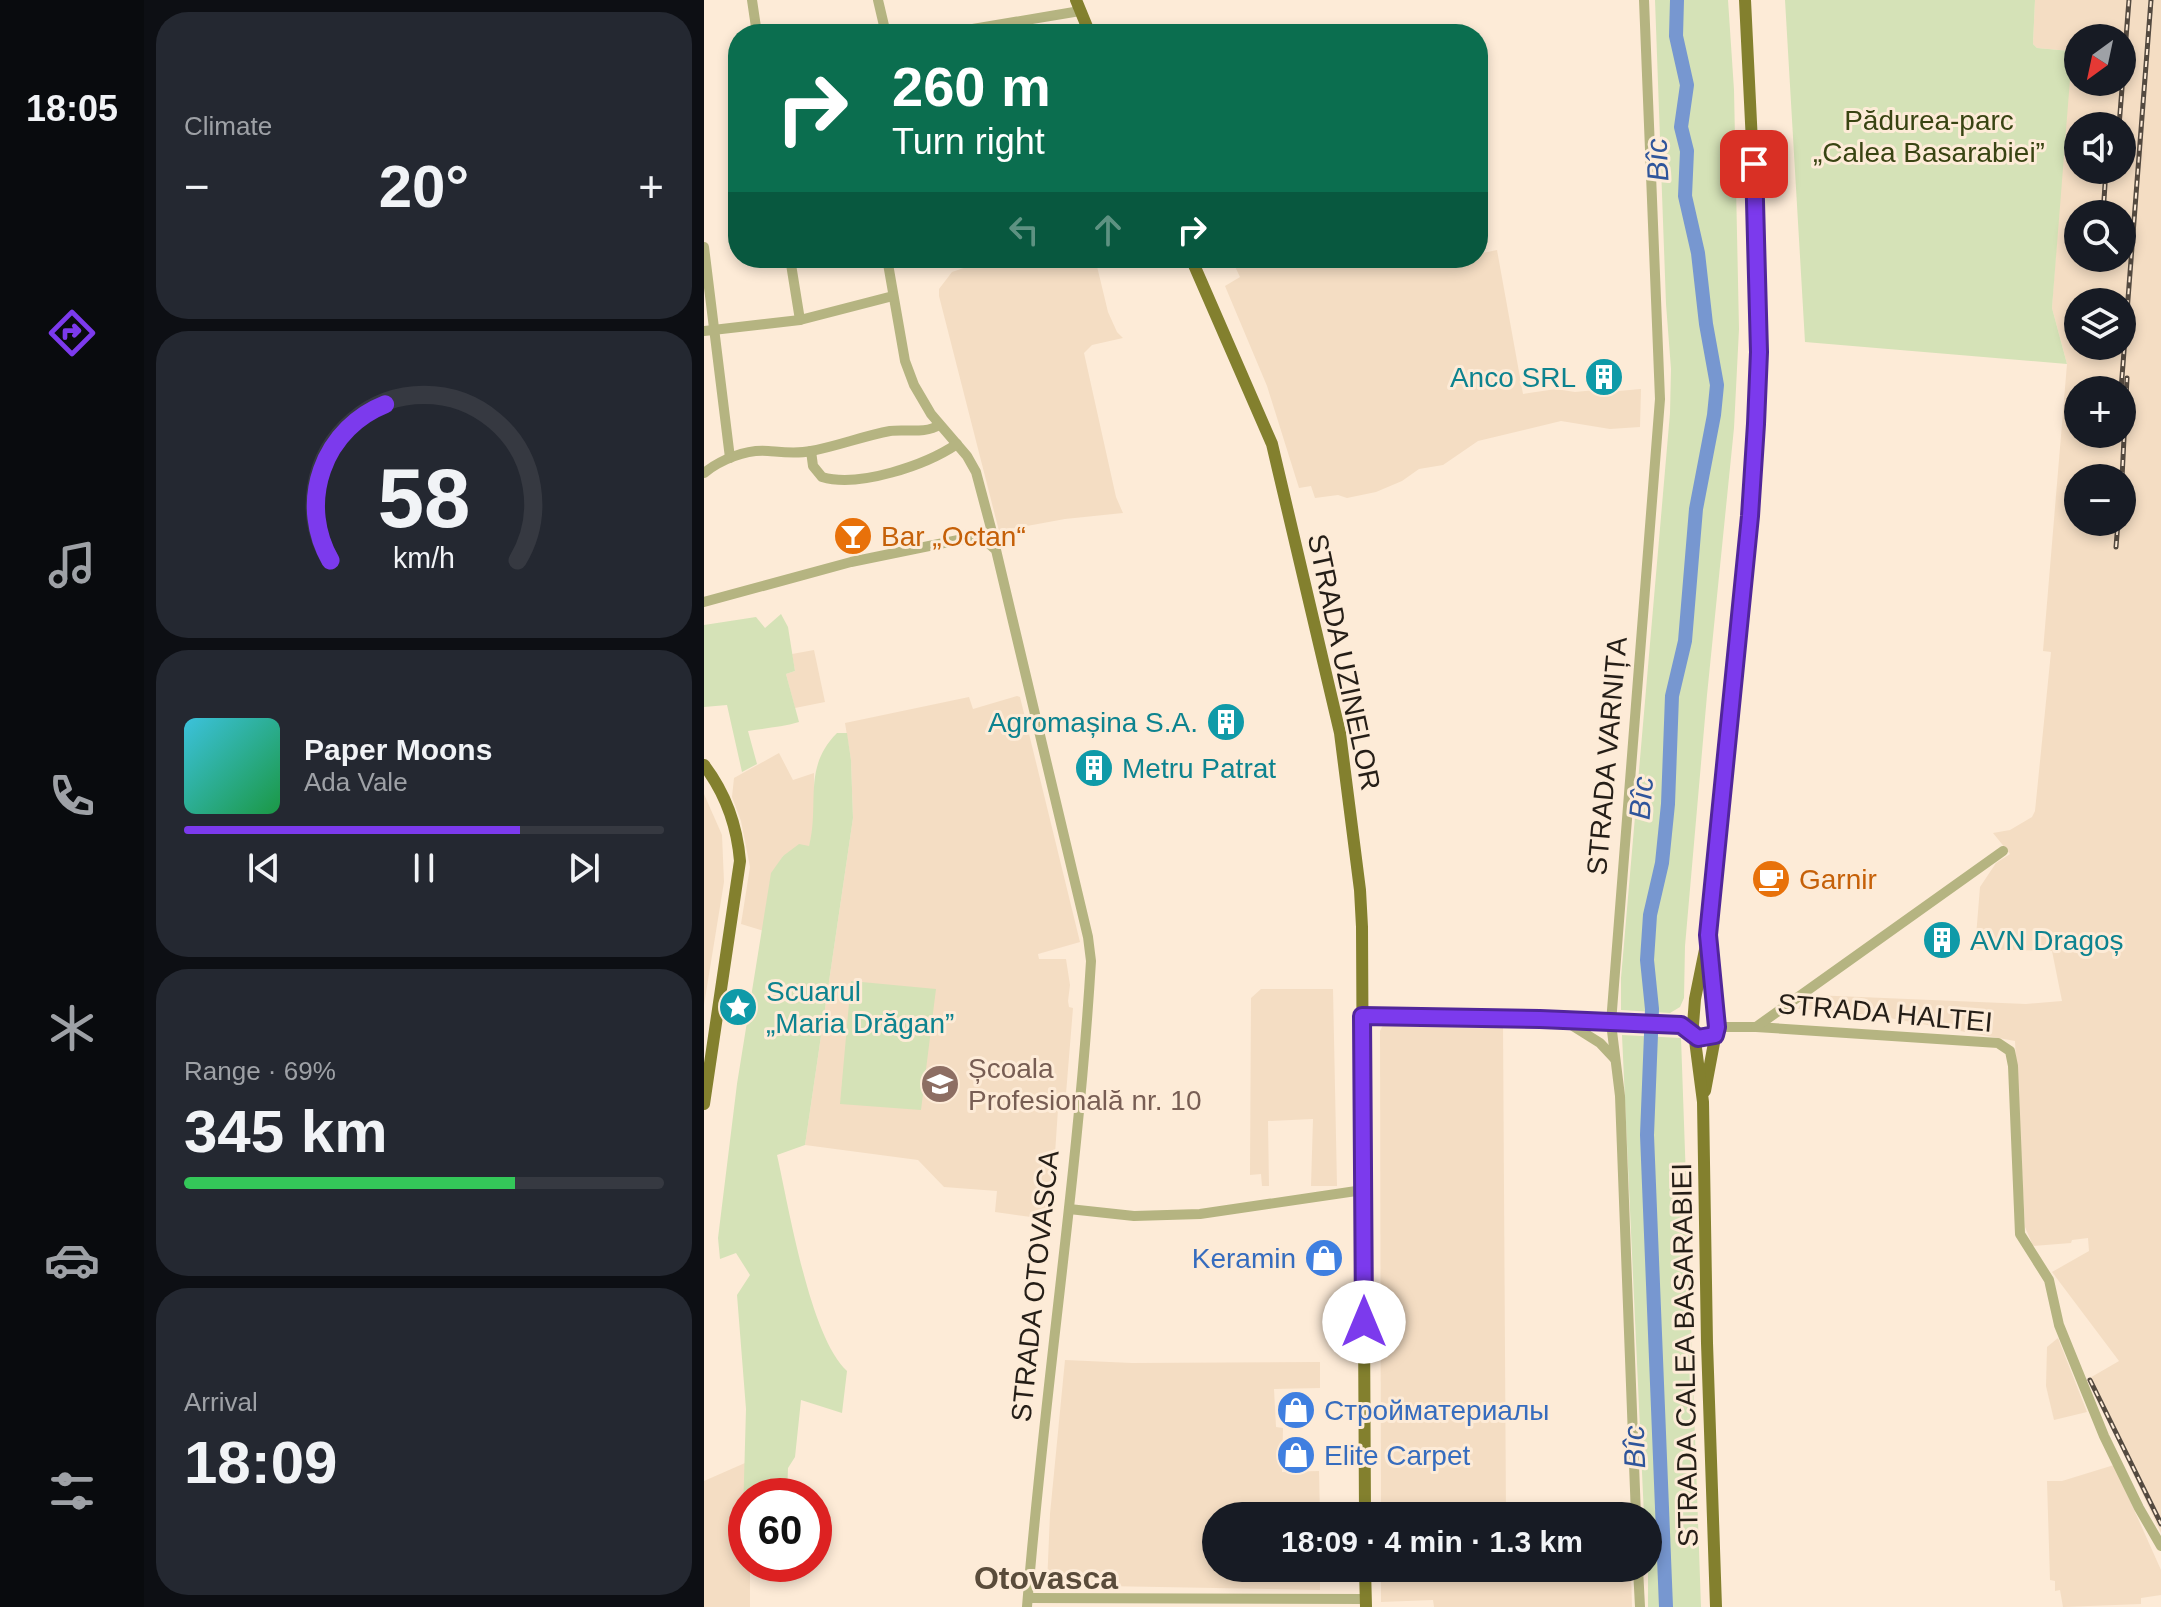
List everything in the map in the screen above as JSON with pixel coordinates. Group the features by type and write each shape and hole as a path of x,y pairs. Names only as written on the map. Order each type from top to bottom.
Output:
{"main road":[{"name":"STRADA CALEA BASARABIEI","path":"1716,1607 1703,1102 1693,1036 1708,935 1749,530 1756,424 1759,352 1757,245 1745,0"},
{"name":"STRADA UZINELOR","path":"1195,268 1272,444 1340,733 1360,890 1365,1502"},
{"path":"704,765 730,809 740,861 704,1104"},
{"name":"STRADA CALEA BASARABIEI","path":"1703,1102 1716,1027 1708,935"},
{"path":"1693,1036 1704,1038 1716,1027 1704,1013 1694,1014"},
{"path":"1365,1582 1366,1603"}],"street":[{"path":"752,0 756,24"},
{"path":"878,0 884,24"},
{"name":"STRADA VARNIȚA","path":"1635,1502 1620,1096 1612,997 1660,399 1644,0"},
{"path":"991,24 1078,6"},
{"path":"704,247 710,330 730,458"},
{"path":"792,268 800,320"},
{"name":"STRADA OTOVASCA","path":"889,268 905,361 914,385 939,425 976,472 1091,954 1069,1209 1036,1497 1028,1602"},
{"path":"710,330 800,320 893,296"},
{"path":"704,473 730,458 765,450 778,453 811,451 890,431 932,429 939,425"},
{"path":"811,451 813,466 822,477 852,479 922,462 957,444"},
{"path":"704,602 913,548 973,537 993,547"},
{"name":"STRADA HALTEI","path":"1756,1027 2003,851"},
{"path":"1584,1021 1602,1011 1612,997"},
{"path":"1678,1025 1694,1014"},
{"path":"1362,1016 1678,1025 1693,1036"},
{"path":"1563,1020 1600,1043 1615,1059"},
{"name":"STRADA HALTEI","path":"1716,1027 1998,1043 2010,1051 2020,1234 2049,1280 2059,1325 2104,1436 2161,1546"},
{"path":"1069,1209 1134,1216 1200,1214 1363,1190"},
{"path":"1639,1582 1640,1607"},
{"path":"1028,1602 1366,1603"}],"shaded area":[{"path":"2035,0 2161,0 2161,1533 2088,1379 2119,1361 2052,1272 2089,1251 2088,1238 2072,1240 2071,1243 2033,1246 2025,1227 2015,1041 1873,1015 1798,1009 1802,1000 1813,995 2026,1004 2062,1001 2052,951 1975,949 1980,887 1996,863 2010,854 1993,833 2010,830 2032,817 2035,811 2051,652 2043,651 2064,400 2064,448 2136,448 2136,376 2066,376 2066,360 2136,360 2136,288 2064,288 2064,353 2052,308 2064,137 2064,184 2136,184 2136,112 2066,112 2067,96 2136,96 2136,24 2064,24 2064,50 2037,48 2033,44"},
{"path":"1497,250 1523,394 1556,389 1575,392 1606,389 1607,392 1641,389 1640,427 1610,429 1561,421 1478,441 1443,465 1419,469 1402,481 1376,492 1347,498 1338,495 1315,498 1311,486 1299,488 1267,386 1225,286 1240,277 1236,268 1488,268 1488,252"},
{"path":"964,268 1097,268 1108,312 1123,338 1092,345 1084,353 1116,497 1123,513 999,531 939,296 939,289 952,272"},
{"path":"814,650 825,702 795,708 786,674 795,671 792,654"},
{"path":"969,697 973,709 1020,697 1080,942 1038,954 1039,959 1066,959 1070,985 1068,1001 1069,1007 1073,1008 1066,1094 1059,1094 1054,1169 1046,1219 995,1212 997,1191 944,1187 918,1160 805,1145 853,818 851,760 845,723"},
{"path":"779,753 793,780 814,773 814,827 809,847 783,856 772,873 764,931 741,924 750,867 741,821 732,797 734,778"},
{"path":"704,794 722,835 724,882 704,1005"},
{"path":"1261,989 1333,989 1337,1186 1311,1186 1313,1119 1268,1121 1269,1186 1262,1186 1261,1174 1250,1175 1251,998"},
{"path":"1503,1023 1506,1502 1381,1502 1380,1031 1383,1025"},
{"path":"2058,1338 2087,1412 2054,1420 2046,1386 2047,1347"},
{"path":"1065,1360 1132,1363 1320,1362 1320,1388 1274,1389 1276,1427 1283,1428 1282,1472 1319,1471 1320,1502 1202,1502 1202,1582 1320,1582 1320,1590 1047,1585 1050,1514"},
{"path":"745,1463 745,1478 728,1478 728,1582 750,1582 750,1607 704,1607 704,1481"},
{"path":"2114,1465 2161,1570 2161,1595 2141,1598 2141,1604 2063,1607 2060,1590 2055,1591 2055,1581 2050,1580 2047,1481 2062,1481"},
{"path":"1381,1582 1631,1582 1632,1607 1434,1607 1433,1600 1381,1602"}],"green space":[{"path":"1655,0 1728,0 1734,90 1739,329 1734,428 1685,946 1684,998 1680,1007 1670,1013 1621,1010 1621,978 1670,413 1671,369"},
{"name":"Pădurea-parc „Calea Basarabiei”","path":"1785,0 2035,0 2033,44 2037,48 2064,50 2064,96 2069,96 2067,112 2064,112 2064,156 2052,308 2067,364 1805,342"},
{"path":"781,614 788,627 795,671 786,674 799,722 748,731 757,764 742,772 727,705 704,707 704,625 756,617 765,628"},
{"path":"837,733 847,733 853,818 805,1145 777,1155 812,1302 834,1354 847,1371 842,1413 801,1400 795,1457 788,1468 788,1478 744,1478 746,1409 737,1295 750,1275 736,1253 720,1259 718,1238 737,1084 771,873 783,856 799,844 809,846 816,773 826,746"},
{"path":"851,981 936,989 921,1110 840,1104"},
{"path":"1622,1035 1681,1038 1701,1607 1648,1607 1648,1582 1662,1582 1662,1502 1643,1502"}],"waterway":[{"name":"Bîc","path":"1666,1607 1647,1135 1652,1009 1647,960 1650,915 1662,863 1668,804 1672,696 1685,641 1696,509 1717,385 1698,253 1685,196 1687,151 1681,127 1687,85 1676,36 1677,0"}],"railway":[{"path":"2120,112 2129,0"},
{"path":"2122,376 2151,0"},
{"path":"2104,200 2105,184"},
{"path":"2123,464 2124,448"},
{"path":"2116,547 2117,536"},
{"path":"2090,1380 2161,1524"}],"place":[{"name":"Anco SRL","path":"1604,377"},
{"name":"Bar „Octan“","path":"853,536"},
{"name":"Agromașina S.A.","path":"1226,722"},
{"name":"Metru Patrat","path":"1094,768"},
{"name":"Garnir","path":"1771,879"},
{"name":"AVN Dragoș","path":"1942,940"},
{"name":"Scuarul „Maria Drăgan”","path":"738,1007"},
{"name":"Școala Profesională nr. 10","path":"940,1084"},
{"name":"Keramin","path":"1324,1258"},
{"name":"Стройматериалы","path":"1296,1410"},
{"name":"Elite Carpet","path":"1296,1455"}],"district":[{"name":"Otovasca","path":"1046,1578"}],"route":[{"path":"1364,1322 1362,1016 1681,1025 1698,1038 1715,1035 1717,1027 1708,935 1750,516 1756,424 1759,352 1754,164"}]}
